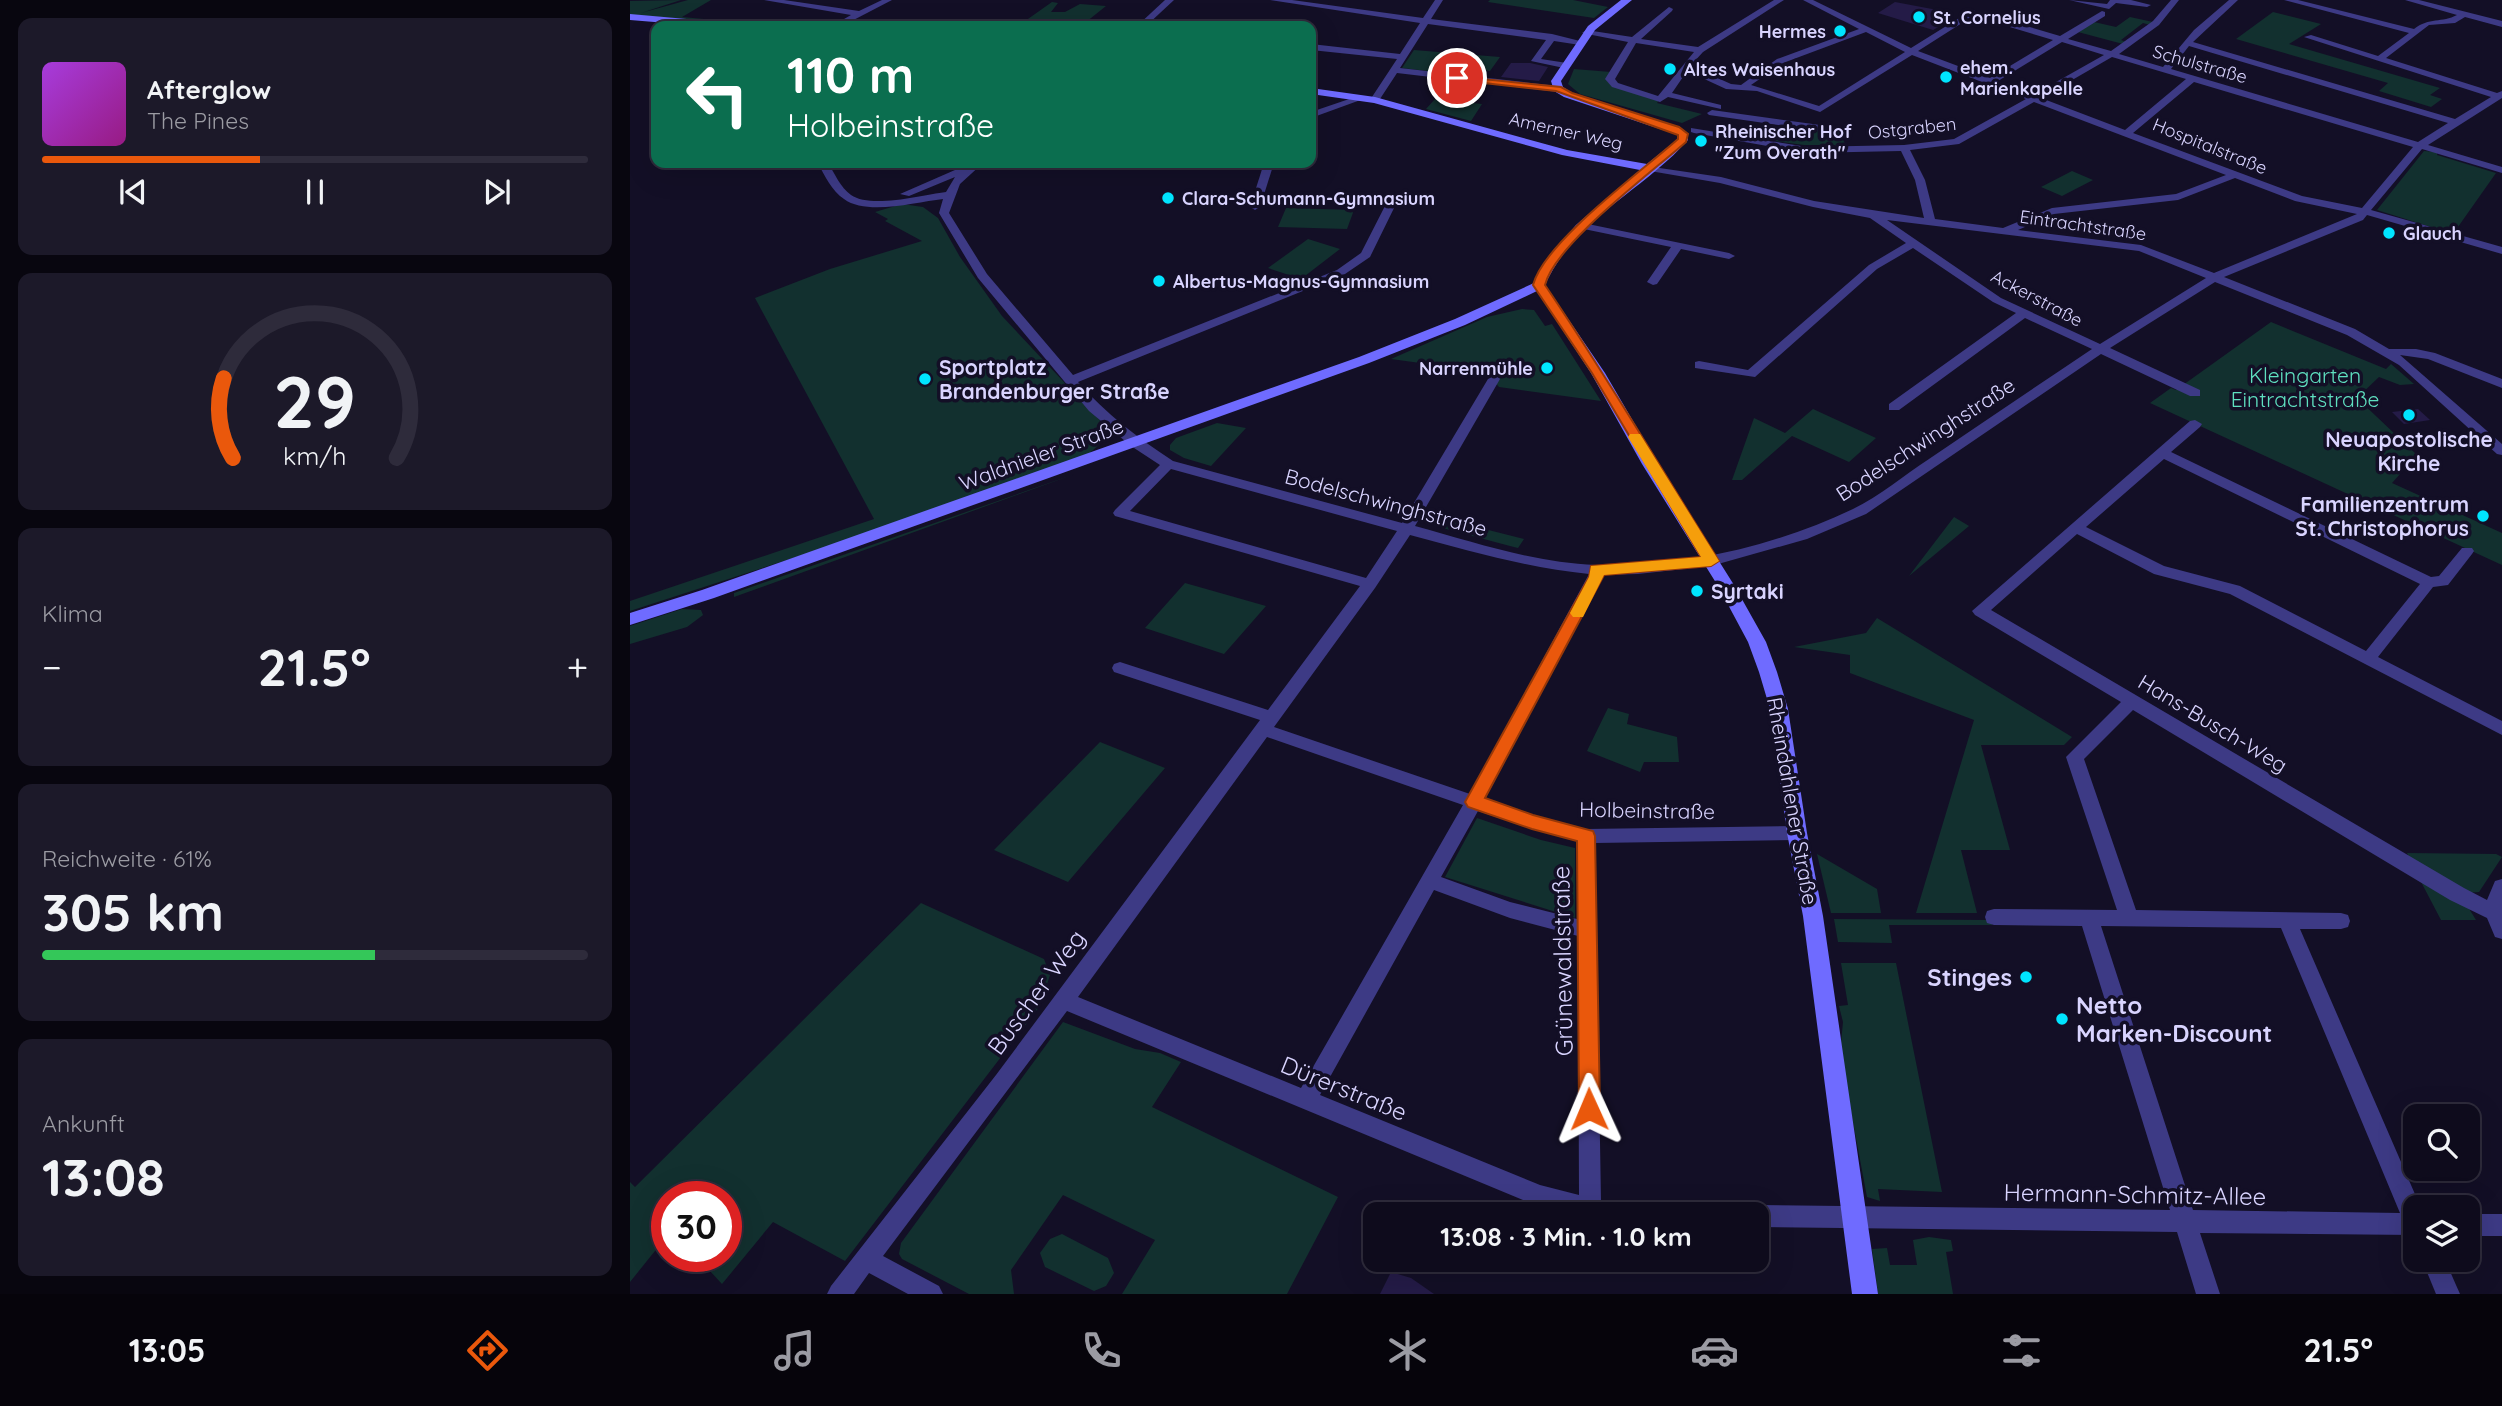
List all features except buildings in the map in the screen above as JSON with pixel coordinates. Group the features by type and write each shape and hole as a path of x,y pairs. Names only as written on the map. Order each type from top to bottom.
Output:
{"main road":[{"path":"1539,285 1542,272 1583,226 1689,132 1568,95 1558,89 1556,81 1583,37 1627,0"},
{"path":"630,17 675,21"},
{"name":"Amerner Weg","path":"1316,92 1375,100 1566,153 1650,168"},
{"name":"Waldnieler Straße","path":"630,619 1136,443 1364,360 1460,322 1539,285"},
{"name":"Rheindahlener Straße","path":"1539,285 1598,373 1650,464 1711,561 1756,642 1772,684 1779,709 1816,939 1865,1294"}],"street":[{"path":"768,0 859,15"},
{"path":"846,21 888,0"},
{"path":"1147,21 1170,0"},
{"path":"1274,0 1552,37 1634,40 1700,50"},
{"path":"1375,100 1439,0"},
{"path":"1669,9 1634,40 1610,79 1615,85 1660,99 1700,50 1780,0"},
{"name":"Hospitalstraße","path":"1807,0 1912,52 2037,97 2299,199 2364,213 2502,251"},
{"path":"2073,0 2109,7 2115,0 2147,5"},
{"name":"Ostgraben","path":"1689,132 1807,150 1904,148 1956,142 2113,55 2156,23 2175,0"},
{"path":"2165,70 2173,64 2188,43 2234,0"},
{"path":"2288,0 2413,31"},
{"path":"2409,0 2502,24"},
{"path":"2328,22 2342,12"},
{"name":"Schulstraße","path":"1912,52 1972,13 2502,170"},
{"path":"1992,81 2102,14"},
{"path":"2381,58 2413,31 2427,23 2455,20 2463,14"},
{"path":"1745,85 1780,61 1864,30"},
{"path":"1552,37 1535,61 1564,65"},
{"path":"2308,37 2500,95"},
{"path":"2188,43 2457,123"},
{"path":"1316,48 1401,57"},
{"path":"1688,64 1697,75 1729,87 1745,85 1820,109 1912,52"},
{"path":"1393,70 1558,89"},
{"path":"2128,132 2193,78"},
{"path":"1689,132 1715,110 1728,95 1729,87"},
{"path":"1666,94 1715,110 1820,128"},
{"name":"Bodelschwinghstraße","path":"947,195 944,213 982,276 1094,408 1136,443 1168,464 1502,555 1596,570 1638,569 1711,561 1802,536 1861,510 2100,349 2215,277 2347,225 2364,213 2419,146 2500,95"},
{"path":"1316,113 1361,98"},
{"path":"1904,148 1920,180 1930,222"},
{"path":"826,168 841,191 852,201 868,204 947,195 970,168"},
{"path":"887,202 966,168"},
{"path":"1255,207 1267,168"},
{"name":"Eintrachtstraße","path":"1650,168 1721,180 1873,215 2141,248 2351,332 2403,362 2502,451"},
{"path":"2003,231 2052,211 2178,197 2235,175"},
{"path":"1071,380 1341,272 1366,255 1391,204"},
{"name":"Ackerstraße","path":"1873,215 1997,300 2196,393"},
{"path":"1583,226 1730,256"},
{"path":"1699,365 1751,374 1873,267 1913,243"},
{"path":"1653,282 1678,246"},
{"path":"1894,407 2024,313"},
{"path":"2387,353 2403,350 2421,352 2502,384"},
{"name":"Buscher Weg","path":"838,1294 868,1260 1063,1000 1370,584 1406,529 1494,379"},
{"path":"2041,558 2195,424"},
{"path":"2163,453 2428,582 2443,581 2467,551"},
{"path":"1168,464 1121,513 1370,584"},
{"path":"2077,528 2159,570 2235,590 2502,729"},
{"name":"Hans-Busch-Weg","path":"2041,558 1980,611 2498,922"},
{"path":"1305,1101 1474,802 1597,577 1596,570"},
{"path":"2368,659 2428,582"},
{"path":"1120,668 1266,723"},
{"path":"2130,920 2075,757 2132,701"},
{"name":"Holbeinstraße","path":"1266,723 1474,802 1532,822 1586,836 1797,833"},
{"name":"Grünewaldstraße","path":"1586,836 1599,1202"},
{"path":"1430,881 1510,910 1588,930"},
{"path":"2498,922 2495,899 2502,887"},
{"path":"1994,917 2341,921"},
{"path":"2089,919 2208,1294"},
{"path":"2287,920 2403,1195"},
{"name":"Dürerstraße","path":"1063,1000 1305,1101 1561,1202"},
{"path":"1769,1216 1854,1218"},
{"name":"Hermann-Schmitz-Allee","path":"1854,1218 2403,1223"},
{"path":"2480,1225 2502,1225"},
{"path":"868,1260 931,1294"},
{"path":"2438,1272 2448,1294"}],"green space":[{"path":"681,0 641,13 688,0 711,0 682,17 726,21 630,15 630,1"},
{"path":"1573,0 1608,7 1594,18 1488,2"},
{"path":"1052,2 1058,3 1051,12 1065,12 1080,4 1106,6 1087,21 1025,21"},
{"path":"2273,12 2321,24 2289,44 2440,88 2430,95 2442,99 2431,107 2379,91 2388,83 2236,39"},
{"path":"2130,17 2153,22 2150,25 2143,23 2121,40 2126,42 2123,44 2078,32 2094,22 2116,27"},
{"path":"1414,50 1500,57 1490,71 1483,70 1478,77 1402,68"},
{"path":"1574,69 1611,72 1607,81 1610,84 1659,100 1657,103 1702,114 1682,123 1580,94 1568,84"},
{"path":"1435,99 1482,104 1471,121 1426,109"},
{"path":"1798,128 1837,129 1847,147 1834,149 1835,145 1804,145 1746,137 1755,129 1793,135"},
{"path":"2424,151 2437,152 2437,155 2496,173 2453,234 2377,210"},
{"path":"2072,171 2093,180 2062,196 2041,187"},
{"path":"902,204 923,207 938,218 960,257 1002,316 1107,428 1105,440 1087,455 830,546 630,611 630,601 874,519 755,298 830,269 922,241 885,221 888,219 875,212"},
{"path":"1286,208 1354,210 1347,229 1278,227"},
{"path":"1308,239 1340,249 1301,279 1268,268"},
{"path":"1522,309 1534,310 1545,326 1552,324 1601,401 1499,387 1486,372 1391,359 1487,317"},
{"name":"Kleingarten Eintrachtstraße","path":"2271,322 2386,369 2391,364 2414,384 2400,385 2379,377 2357,398 2417,455 2392,483 2502,533 2502,565 2150,403 2171,388 2176,390"},
{"path":"1813,409 1876,438 1849,462 1792,436 1742,480 1732,480 1754,418 1785,433"},
{"path":"1217,423 1246,428 1211,466 1184,458 1170,450 1170,445 1176,438"},
{"path":"1075,474 734,597 734,593"},
{"path":"1429,515 1524,539 1518,548 1510,546 1435,526"},
{"path":"1954,517 1969,526 1909,576"},
{"path":"1185,583 1266,606 1224,654 1145,628"},
{"path":"682,609 701,610 703,615 687,627 630,644 630,626"},
{"path":"1877,618 2072,737 2064,745 1981,745 2010,850 1961,850 1977,913 1916,913 1974,720 1850,673 1850,655 1794,647 1866,633"},
{"path":"1608,708 1629,714 1627,724 1677,737 1679,762 1644,762 1640,772 1587,751"},
{"path":"1100,742 1165,768 1068,882 994,850"},
{"path":"1477,818 1541,840 1575,848 1575,918 1445,877"},
{"path":"2407,853 2496,854 2502,857 2479,892 2466,893 2411,861"},
{"path":"1817,854 1877,889 1881,913 1831,913"},
{"path":"2419,878 2468,907 2476,920 2441,920"},
{"path":"921,903 1044,959 1050,975 1040,1006 845,1261 773,1222 742,1260 742,1181 651,1181 651,1256 630,1282 630,1182 635,1187"},
{"path":"1834,919 1990,920 1992,925 1889,925 1892,943 1838,942"},
{"path":"1841,963 1896,963 1942,1192 1878,1189 1880,1201 1867,1197 1840,1053 1843,1022 1839,1006 1848,1005"},
{"path":"1063,1022 1135,1049 1160,1053 1181,1062 1152,1107 1338,1197 1287,1294 1122,1294 1155,1240 1063,1195 1011,1270 1014,1294 969,1294 902,1259 899,1254 901,1243"},
{"path":"1062,1234 1108,1258 1114,1273 1106,1286 1094,1291 1045,1267 1040,1253 1050,1239"},
{"path":"1929,1237 1951,1240 1953,1251 1946,1252 1953,1294 1878,1294 1872,1249 1887,1248 1890,1265 1917,1265 1913,1240"},
{"path":"711,1272 732,1272 722,1284"}],"slow traffic":[{"path":"1578,613 1597,577 1596,570 1638,569 1711,561 1635,437"}],"place":[{"name":"St. Cornelius","path":"1919,17"},
{"name":"Hermes","path":"1840,31"},
{"name":"Altes Waisenhaus","path":"1670,69"},
{"name":"ehem. Marienkapelle","path":"1946,77"},
{"name":"Rheinischer Hof \"Zum Overath\"","path":"1701,141"},
{"name":"Clara-Schumann-Gymnasium","path":"1168,198"},
{"name":"Glauch","path":"2389,233"},
{"name":"Albertus-Magnus-Gymnasium","path":"1159,281"},
{"name":"Narrenmühle","path":"1547,368"},
{"name":"Sportplatz Brandenburger Straße","path":"925,379"},
{"name":"Neuapostolische Kirche","path":"2409,415"},
{"name":"Familienzentrum St. Christophorus","path":"2483,516"},
{"name":"Syrtaki","path":"1697,591"},
{"name":"Stinges","path":"2026,977"},
{"name":"Netto Marken-Discount","path":"2062,1019"}],"route":[{"path":"1457,78 1558,89 1568,95 1676,129 1683,134 1683,140 1563,245 1542,272 1539,285 1598,373 1650,464 1711,561 1638,569 1596,570 1597,577 1474,802 1532,822 1586,836 1589,1109"}]}
